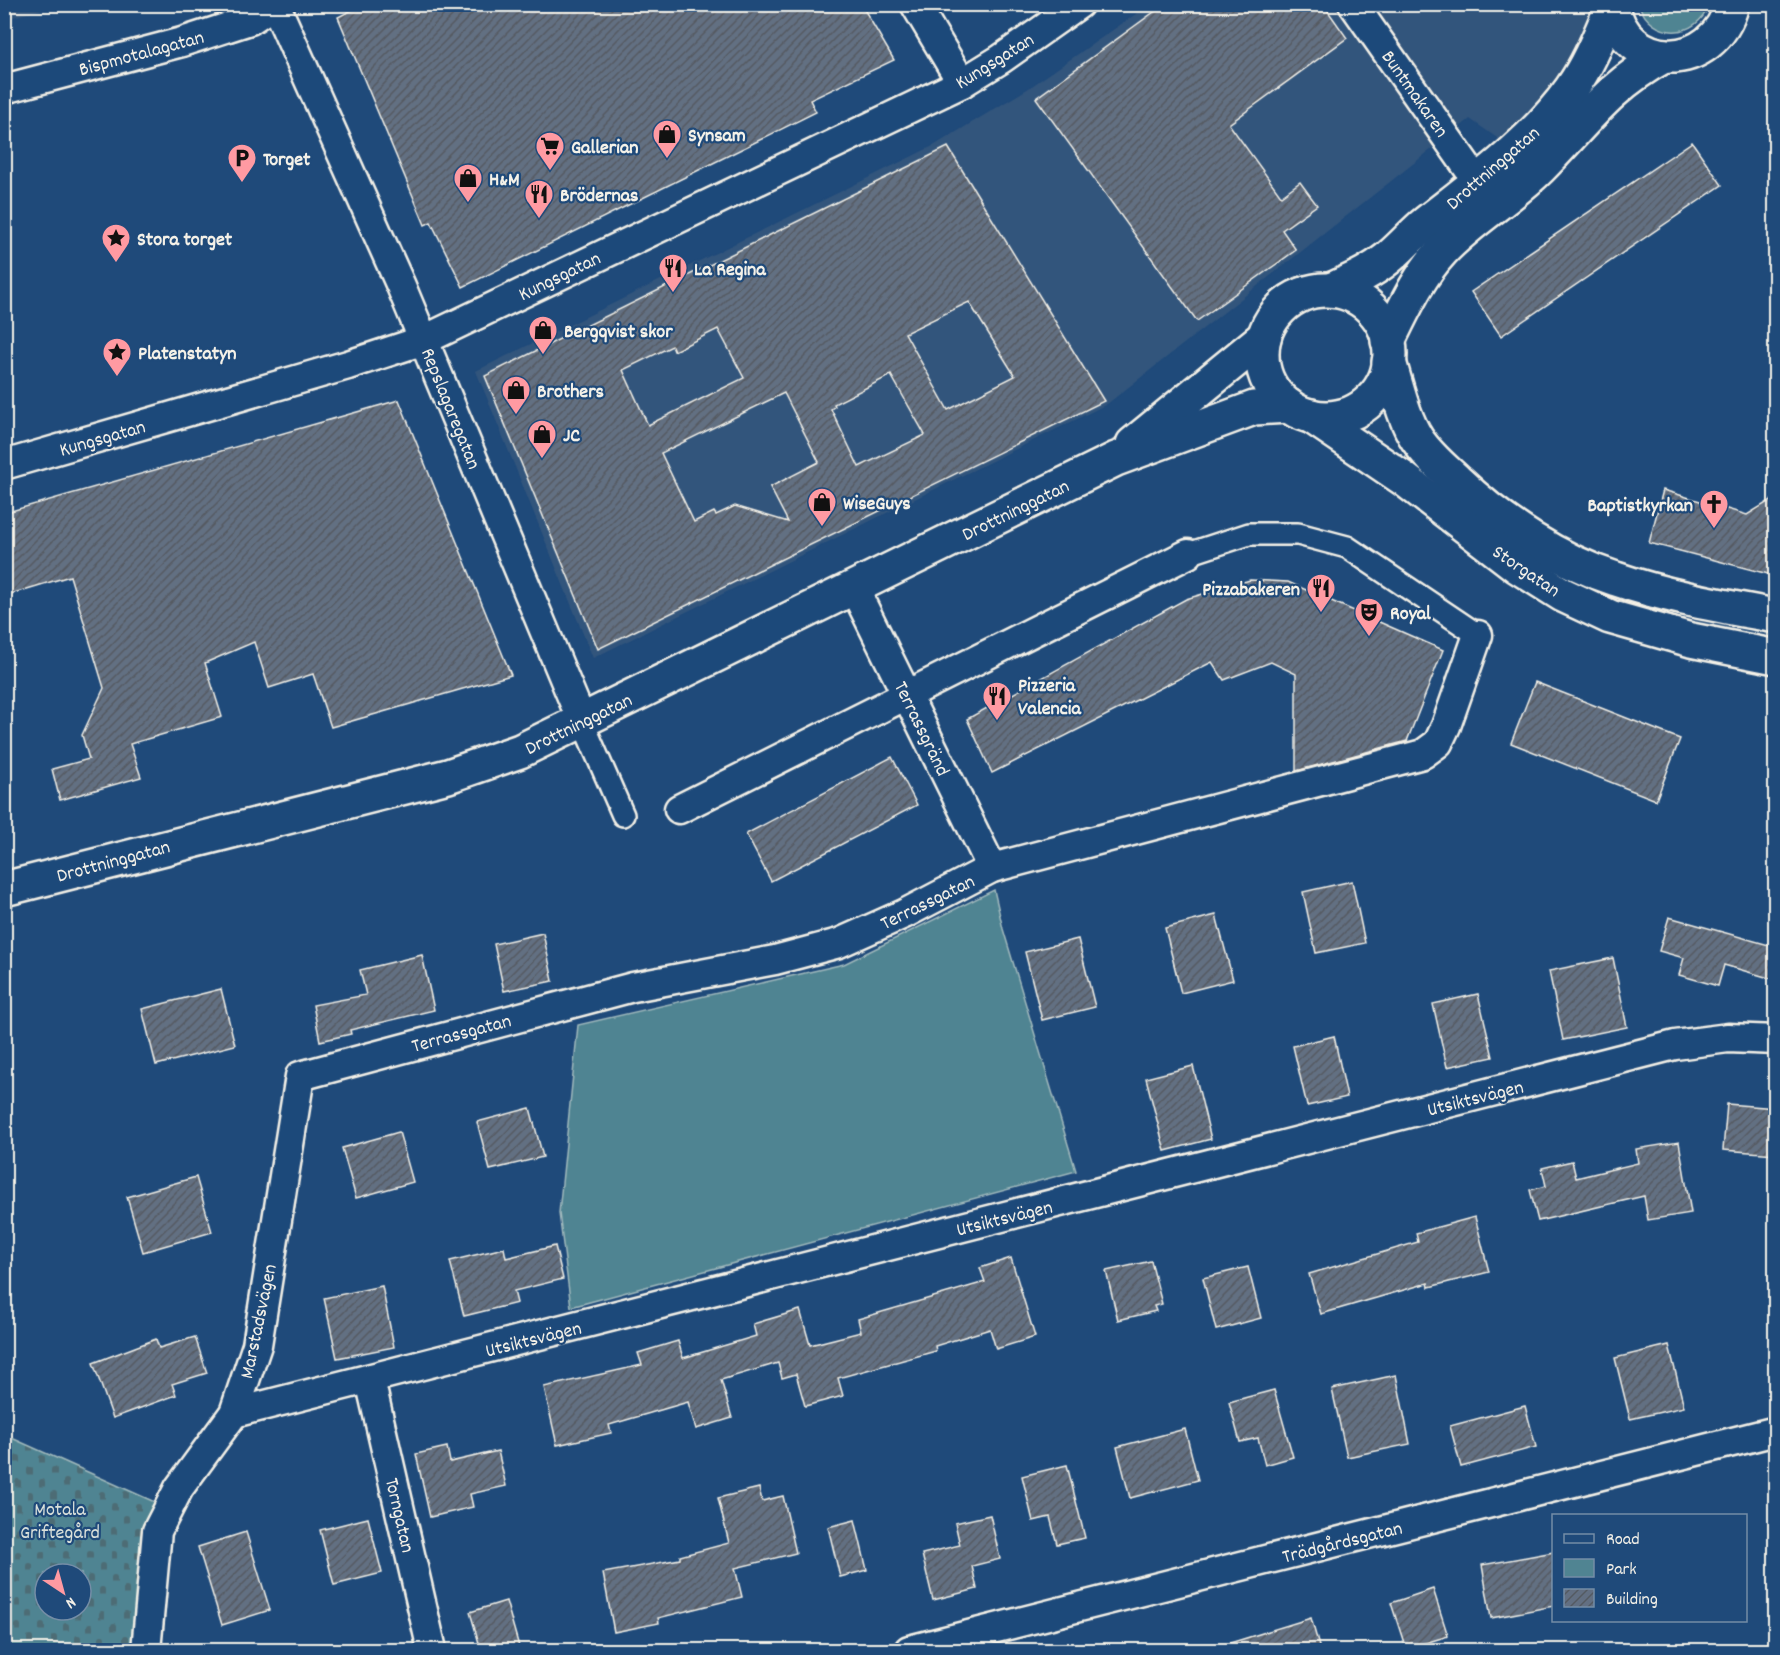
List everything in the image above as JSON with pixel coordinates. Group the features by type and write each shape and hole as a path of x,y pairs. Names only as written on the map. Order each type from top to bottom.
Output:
{"main road":[{"name":"Drottninggatan","path":"1331,290 1379,265 1421,227 1516,150 1547,119 1573,87 1593,51 1612,6"},
{"path":"1612,6 1618,25 1630,40 1646,51 1664,56 1683,56 1700,50 1716,39 1733,10"},
{"name":"Drottninggatan","path":"1389,351 1415,287 1442,251 1538,170 1614,89 1634,72 1664,56"},
{"path":"1331,290 1351,294 1368,306 1381,321 1389,351 1385,380 1375,395 1346,415 1328,418 1300,411 1268,382 1262,352 1264,337 1271,320 1282,307 1296,296 1331,290"},
{"name":"Drottninggatan","path":"1116,459 1264,337"},
{"name":"Storgatan","path":"1389,351 1404,410 1416,437 1427,453 1469,493 1505,521 1562,555 1614,579 1682,598 1776,616"},
{"name":"Drottninggatan","path":"4,889 447,776 520,751 1116,459 1254,408 1300,411"},
{"name":"Storgatan","path":"1300,411 1364,450 1517,566 1563,595 1610,617 1691,640 1776,657"}],"street":[{"name":"Bispmotalagatan","path":"4,89 182,42 250,20 274,4"},
{"name":"Repslagaregatan","path":"274,4 424,340 582,722 623,815"},
{"path":"915,4 962,83"},
{"name":"Kungsgatan","path":"4,465 348,365 424,340 962,83 1079,4"},
{"name":"Buntmakaren","path":"1353,4 1478,182"},
{"path":"679,809 1188,554 1249,534 1298,534 1347,547 1478,635"},
{"name":"Terrassgränd","path":"854,588 992,868"},
{"name":"Terrassgatan","path":"300,1076 613,992 775,960 839,943 904,914 992,868 1423,754 1438,743 1446,726 1478,635"},
{"name":"Utsiktsvägen","path":"234,1413 1675,1045 1728,1038 1776,1040"},
{"name":"Marstadsvägen","path":"146,1650 157,1531 179,1488 234,1413 257,1345 300,1076"},
{"name":"Torngatan","path":"370,1380 432,1650"},
{"name":"Trädgårdsgatan","path":"909,1650 1776,1431"}],"shaded area":[{"path":"5,4 58,4 58,5 5,19"},
{"path":"1149,5 1595,5 1571,67 1540,109 1503,142 1470,119 1107,404 593,658 476,371 935,145 1029,88"}],"green space":[{"path":"1639,4 1709,5 1694,25 1685,30 1674,31 1663,30 1654,25 1645,16"},
{"path":"994,890 1003,929 1076,1171 571,1307 559,1213 578,1025 844,964"},
{"name":"Motala Griftegård","path":"5,1435 177,1512 146,1596 147,1650 5,1650"}],"building":[{"name":"Gallerian","path":"364,4 861,4 894,60 810,100 816,112 463,287 431,222 425,225 338,17"},
{"path":"1165,4 1323,4 1347,38 1229,124 1281,196 1300,182 1317,205 1282,230 1296,250 1197,321 1036,98"},
{"path":"1692,142 1722,185 1501,336 1471,292"},
{"path":"948,147 1104,401 598,649 485,376","holes":["969,302 1015,376 948,410 905,333","718,329 744,378 648,425 623,370 672,346 674,351","891,375 925,435 859,467 831,409 835,406 834,404","784,393 819,462 770,487 788,522 735,506 716,515 714,512 694,522 661,453"]},
{"path":"399,400 511,675 331,727 313,674 269,688 254,642 205,663 222,717 130,744 141,777 60,800 52,769 89,759 82,735 104,688 70,576 4,596 4,513"},
{"path":"1663,490 1747,515 1776,497 1776,576 1649,543"},
{"path":"1250,580 1288,582 1443,650 1407,741 1296,771 1296,674 1271,662 1224,680 1212,662 992,773 967,719 1186,599"},
{"path":"1535,682 1680,739 1656,800 1511,743"},
{"path":"892,757 917,805 771,881 746,834"},
{"path":"1352,881 1365,943 1316,953 1303,892"},
{"path":"1216,915 1233,980 1181,993 1165,928"},
{"path":"1669,917 1776,947 1776,980 1724,965 1718,986 1679,975 1684,958 1659,951"},
{"path":"543,933 553,981 504,991 494,944"},
{"path":"1078,939 1095,1007 1042,1020 1025,952"},
{"path":"422,955 434,1010 350,1030 351,1034 320,1041 313,1005 366,995 360,970"},
{"path":"1613,958 1627,1027 1563,1040 1549,971"},
{"path":"221,989 235,1045 156,1065 142,1009"},
{"path":"1478,994 1493,1057 1447,1067 1433,1004"},
{"path":"1334,1036 1347,1097 1307,1106 1293,1046"},
{"path":"1193,1066 1211,1139 1165,1151 1146,1078"},
{"path":"1727,1104 1776,1108 1776,1154 1723,1150"},
{"path":"530,1108 543,1157 490,1170 477,1122"},
{"path":"399,1132 413,1182 356,1198 342,1148"},
{"path":"1679,1142 1691,1213 1648,1220 1644,1196 1538,1221 1530,1190 1546,1186 1542,1168 1572,1161 1576,1178 1638,1163 1636,1149"},
{"path":"196,1177 212,1232 143,1252 127,1197"},
{"path":"1475,1217 1489,1272 1429,1287 1428,1283 1321,1314 1309,1274 1418,1242 1416,1233"},
{"path":"555,1246 563,1279 514,1291 517,1303 464,1316 450,1261 504,1248 506,1258"},
{"path":"1011,1258 1035,1337 996,1349 990,1329 935,1346 936,1351 838,1378 843,1396 805,1406 796,1374 782,1378 778,1363 721,1380 732,1418 696,1429 688,1402 609,1425 611,1433 557,1445 544,1387 642,1365 638,1353 678,1341 683,1358 756,1336 753,1324 800,1310 810,1345 861,1332 858,1319 985,1282 980,1268"},
{"path":"1151,1261 1162,1304 1154,1306 1156,1311 1118,1320 1106,1271"},
{"path":"1248,1267 1261,1318 1216,1330 1203,1278"},
{"path":"382,1286 394,1347 337,1358 324,1298"},
{"path":"195,1337 207,1373 172,1384 176,1395 113,1418 93,1363 156,1339 159,1348"},
{"path":"1669,1345 1684,1407 1630,1419 1615,1358"},
{"path":"1396,1375 1410,1444 1347,1457 1332,1389"},
{"path":"1274,1390 1293,1457 1265,1465 1258,1438 1240,1442 1229,1402"},
{"path":"1525,1406 1536,1447 1461,1467 1450,1426"},
{"path":"1185,1429 1198,1480 1130,1498 1117,1447"},
{"path":"447,1447 450,1462 498,1451 506,1486 470,1494 473,1507 430,1517 416,1454"},
{"path":"1067,1465 1085,1538 1057,1544 1050,1517 1033,1521 1022,1476"},
{"path":"759,1488 762,1501 783,1496 796,1553 735,1568 742,1597 658,1618 659,1623 614,1632 603,1573 680,1559 680,1556 729,1543 718,1498"},
{"path":"990,1515 1000,1559 972,1566 977,1589 933,1600 922,1554 960,1545 955,1523"},
{"path":"368,1518 382,1573 334,1585 320,1530"},
{"path":"855,1520 867,1570 840,1577 828,1527"},
{"path":"246,1532 270,1610 222,1625 198,1547"},
{"path":"1552,1552 1552,1606 1491,1618 1482,1565"},
{"path":"1433,1589 1448,1636 1406,1649 1391,1603"},
{"path":"506,1601 520,1650 481,1650 470,1612"},
{"path":"1311,1618 1320,1650 1231,1650 1230,1643"}],"place":[{"name":"Synsam","path":"667,160"},
{"name":"Gallerian","path":"550,172"},
{"name":"Torget","path":"242,184"},
{"name":"H&M","path":"468,204"},
{"name":"Brödernas","path":"539,220"},
{"name":"Stora torget","path":"116,264"},
{"name":"La Regina","path":"673,294"},
{"name":"Bergqvist skor","path":"543,356"},
{"name":"Platenstatyn","path":"117,378"},
{"name":"Brothers","path":"516,416"},
{"name":"JC","path":"542,460"},
{"name":"WiseGuys","path":"822,528"},
{"name":"Baptistkyrkan","path":"1714,530"},
{"name":"Pizzabakeren","path":"1321,614"},
{"name":"Royal","path":"1369,638"},
{"name":"Pizzeria Valencia","path":"997,722"}]}
